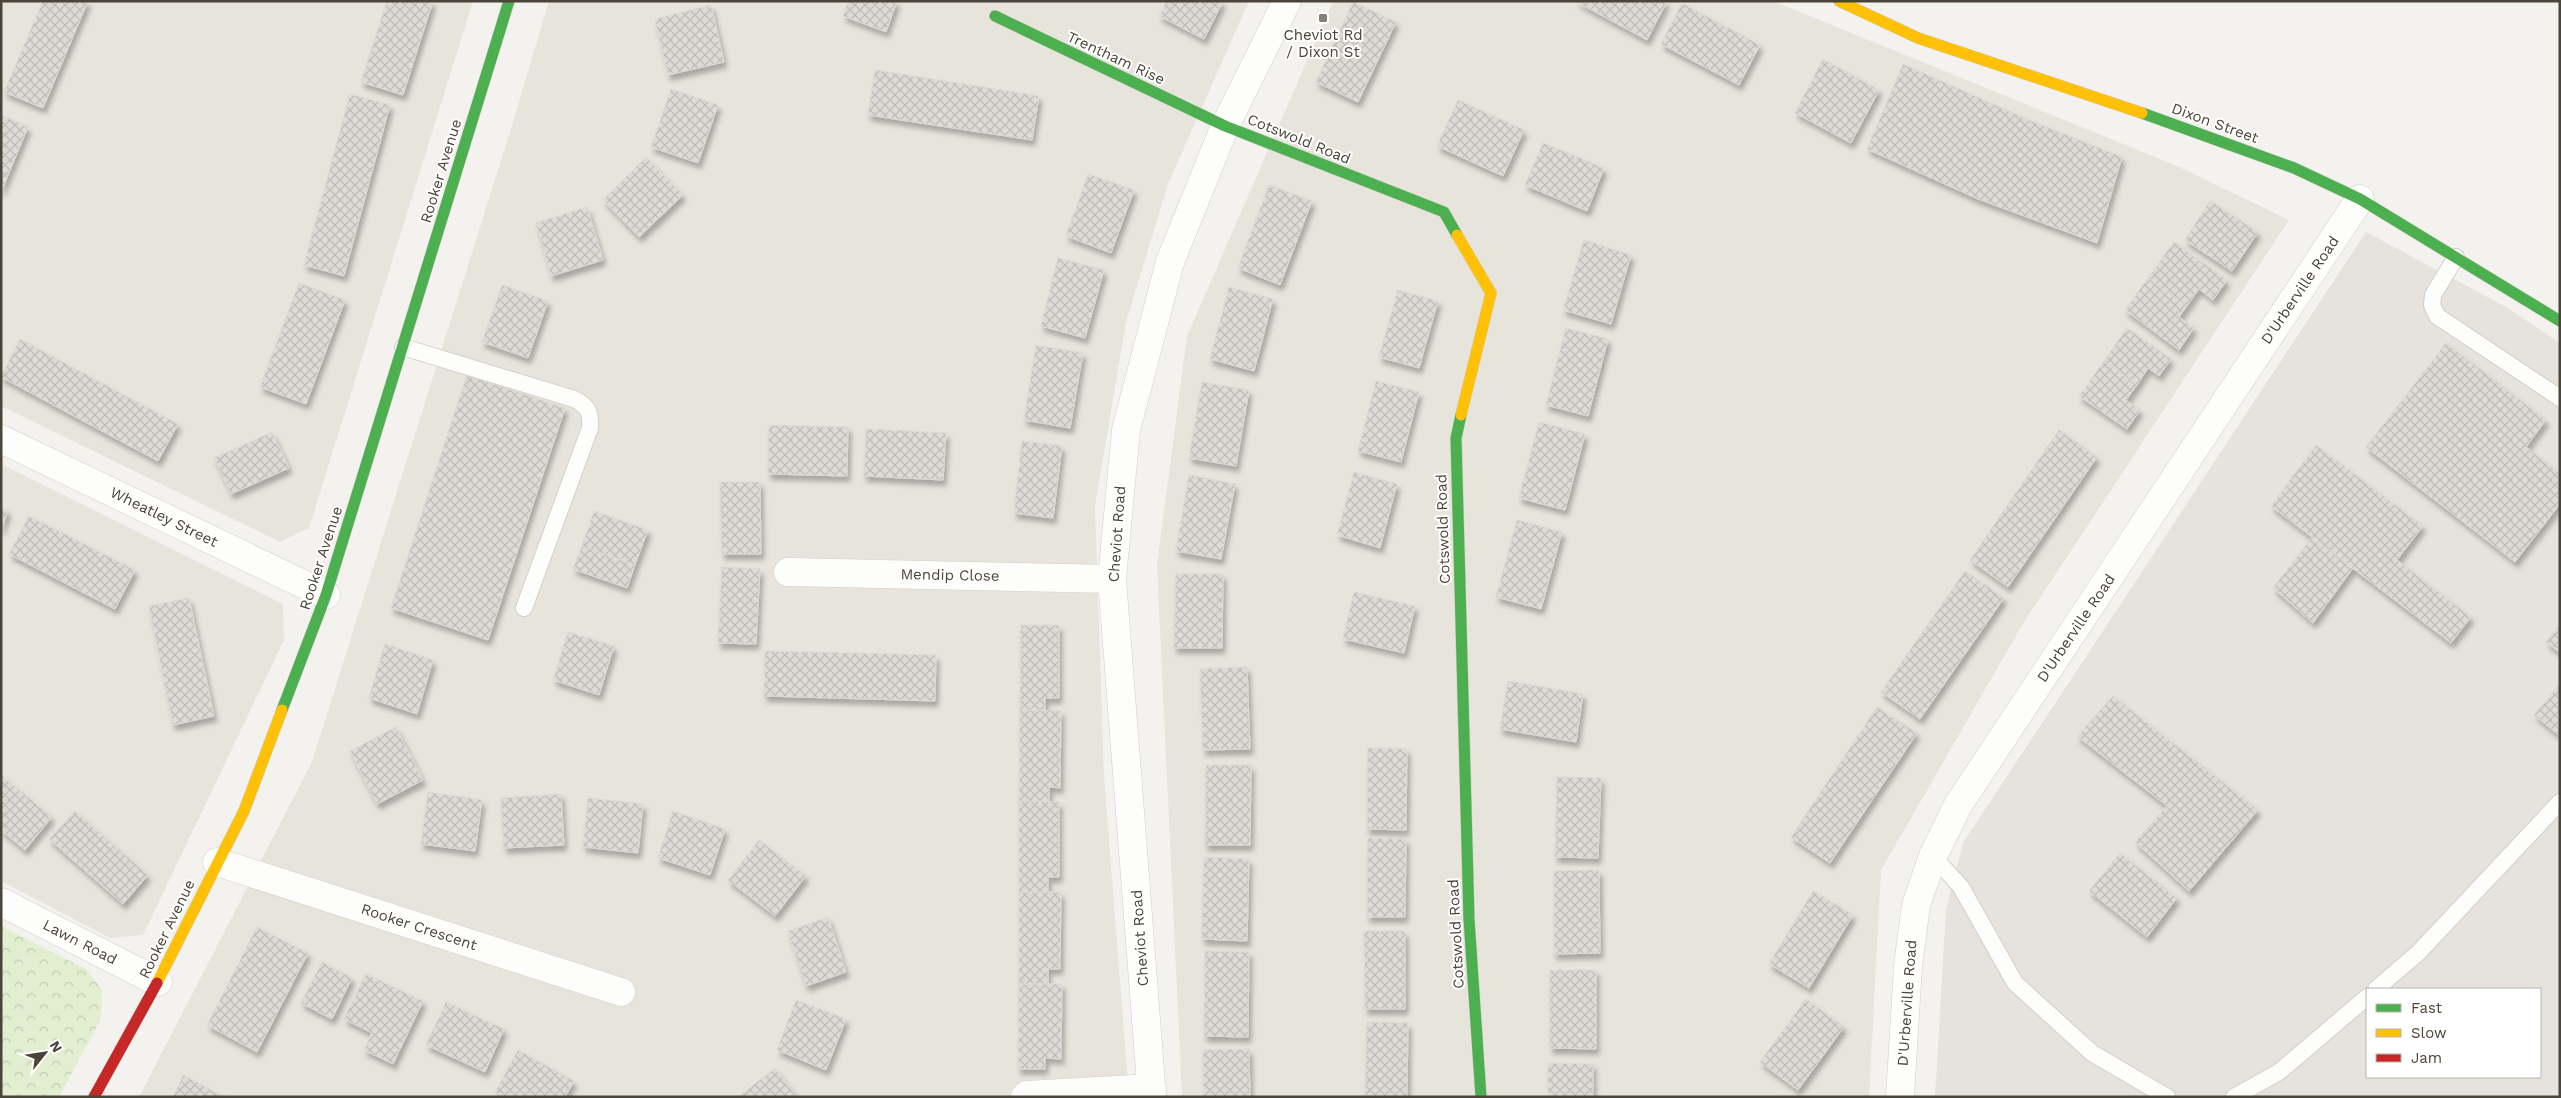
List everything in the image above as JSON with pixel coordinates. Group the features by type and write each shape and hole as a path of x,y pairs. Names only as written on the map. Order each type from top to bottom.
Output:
{"street":[{"name":"Rooker Avenue","path":"94,1097 158,982 244,811 326,595 509,1"},
{"name":"Cheviot Road","path":"1152,1092 1112,579 1126,430 1170,262 1226,126 1287,1"},
{"name":"Dixon Street","path":"1839,1 1918,38 2216,138 2294,168 2360,199 2560,321"},
{"name":"Trentham Rise","path":"995,16 1226,126"},
{"name":"Cotswold Road","path":"1226,126 1444,212 1491,293 1456,438 1469,919 1481,1097"},
{"name":"D'Urberville Road","path":"1900,1097 1908,966 1916,905 1933,856 1958,805 2360,199"},
{"name":"Wheatley Street","path":"1,439 326,595"},
{"name":"Mendip Close","path":"788,572 1112,579"},
{"name":"Rooker Crescent","path":"217,862 621,992"},
{"name":"Lawn Road","path":"1,902 158,982"},
{"path":"1025,1097 1027,1095 1152,1092"}],"lane":[{"path":"2456,257 2433,296 2432,305 2437,316 2560,398"},
{"path":"403,346 574,399 584,404 590,414 590,428 524,608"},
{"path":"2377,988 2418,953 2560,802"},
{"path":"1933,856 1961,887 2016,983 2092,1053 2167,1097"},
{"path":"2234,1097 2279,1072 2366,998"}],"shaded area":[{"path":"1,1 473,1 309,528 280,542 1,406"},
{"path":"549,1 1249,1 1168,184 1126,322 1095,506 1104,776 1129,1097 139,1097 312,762 509,135"},
{"path":"1333,1 1773,1 2177,166 2289,220 2024,622 1881,870 1869,1097 1182,1097 1157,565 1187,336"},
{"path":"2366,232 2506,307 2560,343 2560,1097 1935,1097 1946,909 1963,843"},
{"path":"1,464 283,604 284,640 143,935 110,938 1,881"}],"green space":[{"path":"1,926 86,969 102,990 101,1019 59,1097 1,1097"}],"building":[{"path":"43,1 88,1 43,108 4,92"},
{"path":"387,1 433,1 403,95 361,82"},
{"path":"848,1 897,1 886,32 843,16"},
{"path":"1167,1 1223,1 1204,39 1159,16"},
{"path":"1575,1 1667,1 1647,40"},
{"path":"1353,2 1396,22 1358,102 1316,82"},
{"path":"1682,3 1760,45 1739,85 1661,44"},
{"path":"711,5 724,62 668,75 655,19"},
{"path":"1823,59 1879,90 1851,143 1795,113"},
{"path":"1903,64 2029,120 2122,157 2097,243 1978,199 1867,149"},
{"path":"875,70 1039,96 1032,140 868,115"},
{"path":"671,89 718,105 698,163 651,147"},
{"path":"350,94 390,105 344,276 304,265"},
{"path":"1458,100 1524,130 1503,176 1437,146"},
{"path":"1,115 28,127 1,192"},
{"path":"1543,143 1604,168 1587,211 1525,185"},
{"path":"646,157 683,195 639,237 603,200"},
{"path":"1088,174 1134,190 1111,253 1066,236"},
{"path":"1269,185 1312,201 1280,285 1238,268"},
{"path":"2210,201 2258,232 2232,271 2185,240"},
{"path":"587,207 603,260 551,276 536,223"},
{"path":"1584,240 1631,255 1611,324 1563,310"},
{"path":"2174,242 2227,280 2213,300 2199,289 2187,306 2148,278"},
{"path":"1058,258 1104,270 1085,338 1041,326"},
{"path":"2148,278 2187,306 2179,317 2194,328 2179,350 2125,310"},
{"path":"299,283 345,300 306,404 260,387"},
{"path":"502,285 548,301 528,358 482,342"},
{"path":"1229,287 1273,299 1254,371 1210,359"},
{"path":"1398,290 1438,301 1419,368 1379,357"},
{"path":"1566,328 1608,339 1588,416 1546,405"},
{"path":"2127,328 2171,359 2159,376 2148,368 2137,385 2104,361"},
{"path":"20,339 178,424 158,461 1,377"},
{"path":"2446,343 2546,420 2526,447 2560,473 2560,504 2515,562 2366,447"},
{"path":"1036,345 1083,353 1070,428 1024,420"},
{"path":"2104,361 2137,385 2126,400 2140,410 2127,429 2079,396"},
{"path":"467,375 565,408 488,640 391,608"},
{"path":"1376,381 1419,392 1401,462 1358,451"},
{"path":"1202,382 1249,390 1236,466 1189,458"},
{"path":"1539,422 1585,434 1565,510 1519,498"},
{"path":"769,425 848,427 847,476 768,474"},
{"path":"866,429 946,433 943,480 864,476"},
{"path":"2059,430 2097,457 2008,587 1970,560"},
{"path":"272,432 289,468 231,494 214,458"},
{"path":"1022,441 1062,446 1053,518 1014,513"},
{"path":"2316,445 2423,526 2397,560 2471,617 2451,643 2271,506"},
{"path":"1354,472 1397,484 1380,548 1337,535"},
{"path":"1189,475 1235,484 1221,559 1176,551"},
{"path":"720,482 760,482 761,554 722,554"},
{"path":"1,508 8,510 1,531"},
{"path":"594,511 648,530 635,565 582,546"},
{"path":"29,516 135,570 115,609 9,554"},
{"path":"1517,520 1562,532 1541,609 1496,597"},
{"path":"2312,537 2353,568 2313,623 2273,588"},
{"path":"582,546 635,565 627,588 573,569"},
{"path":"722,567 760,569 756,644 718,643"},
{"path":"1965,571 2004,598 1920,719 1881,692"},
{"path":"1176,574 1223,574 1222,648 1174,648"},
{"path":"1354,592 1415,606 1404,653 1343,639"},
{"path":"189,598 214,716 173,725 149,606"},
{"path":"2560,624 2560,653 2546,642"},
{"path":"1021,625 1059,625 1059,698 1045,698 1045,710 1020,710"},
{"path":"568,632 614,646 599,695 553,680"},
{"path":"385,644 433,660 417,714 369,698"},
{"path":"765,651 936,655 935,701 764,696"},
{"path":"1247,667 1250,749 1203,750 1200,669"},
{"path":"1508,681 1583,694 1576,742 1500,729"},
{"path":"2560,684 2560,736 2534,715"},
{"path":"2113,696 2258,810 2189,891 2135,842 2167,806 2077,736"},
{"path":"1877,707 1917,733 1830,863 1791,837"},
{"path":"1020,710 1061,711 1060,788 1049,787 1049,801 1019,801"},
{"path":"396,727 423,780 377,804 350,751"},
{"path":"1368,748 1407,749 1406,830 1367,829"},
{"path":"1206,765 1251,765 1250,845 1205,845"},
{"path":"1,775 52,817 25,850 1,830"},
{"path":"1557,777 1601,778 1598,858 1555,857"},
{"path":"428,792 482,800 475,851 421,844"},
{"path":"561,794 564,845 504,848 501,798"},
{"path":"588,798 643,804 638,853 583,847"},
{"path":"1019,801 1059,802 1059,877 1048,877 1048,892 1019,892"},
{"path":"75,811 148,875 123,904 49,839"},
{"path":"673,811 725,829 710,875 658,858"},
{"path":"1368,838 1406,839 1405,917 1367,917"},
{"path":"759,840 806,876 775,916 728,880"},
{"path":"2120,853 2177,898 2147,937 2089,891"},
{"path":"1204,857 1249,859 1247,941 1202,939"},
{"path":"1599,870 1600,953 1554,954 1554,871"},
{"path":"1813,891 1853,915 1809,988 1769,964"},
{"path":"1019,892 1061,892 1060,969 1048,969 1048,984 1019,984"},
{"path":"828,917 846,972 806,986 788,931"},
{"path":"257,927 308,953 257,1052 207,1025"},
{"path":"1364,931 1405,931 1405,1009 1365,1009"},
{"path":"1205,951 1249,952 1248,1037 1204,1036"},
{"path":"322,962 352,978 332,1019 301,1003"},
{"path":"1550,970 1596,970 1596,1049 1550,1048"},
{"path":"366,974 423,1001 393,1064 364,1050 372,1033 344,1019"},
{"path":"1019,984 1062,984 1061,1059 1045,1058 1045,1069 1018,1069"},
{"path":"1806,999 1844,1027 1798,1090 1760,1062"},
{"path":"796,1000 846,1019 826,1070 777,1050"},
{"path":"446,1002 504,1029 485,1072 426,1045"},
{"path":"1367,1022 1408,1023 1407,1097 1365,1096"},
{"path":"1249,1049 1250,1097 1204,1097 1203,1050"},
{"path":"518,1050 574,1081 565,1097 504,1097 495,1092"},
{"path":"1548,1063 1593,1064 1593,1097 1548,1097"},
{"path":"775,1068 797,1097 738,1097"},
{"path":"183,1075 224,1097 173,1097"}],"traffic: fast":[{"path":"282,710 326,595 509,1"},
{"path":"995,16 1225,126 1444,212 1457,235"},
{"path":"2142,113 2294,168 2360,199 2560,321"},
{"path":"1461,415 1456,438 1469,919 1481,1097"}],"traffic: slow":[{"path":"1839,1 1918,38 2142,113"},
{"path":"1457,235 1491,293 1461,415"},
{"path":"157,983 244,811 282,710"}],"traffic: jam":[{"path":"94,1097 157,983"}],"place":[{"name":"Cheviot Rd / Dixon St","path":"1323,18"}]}
